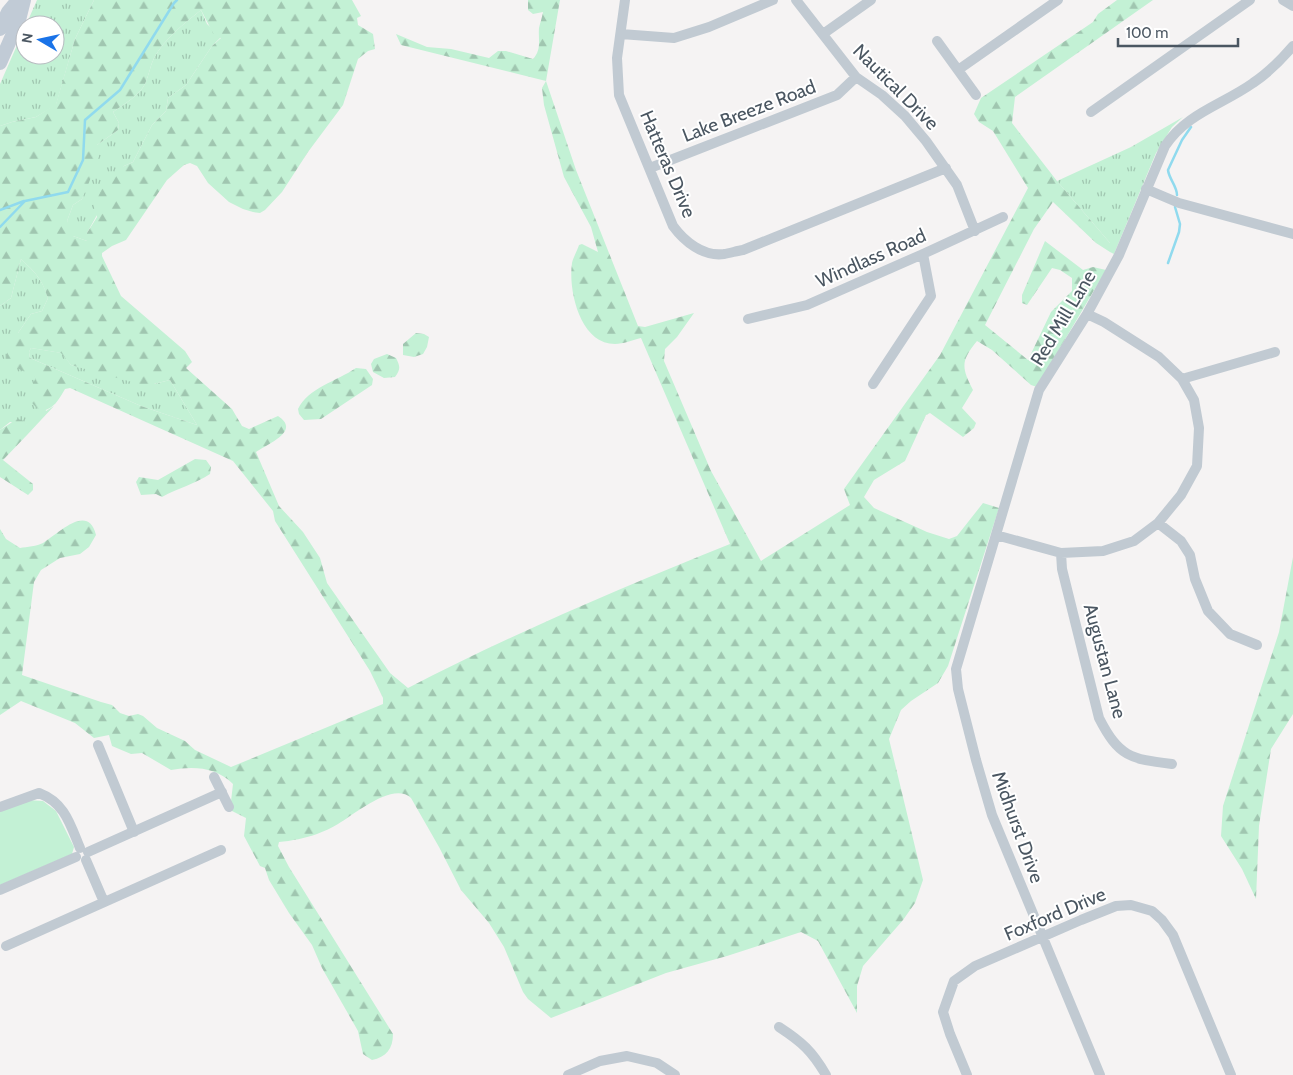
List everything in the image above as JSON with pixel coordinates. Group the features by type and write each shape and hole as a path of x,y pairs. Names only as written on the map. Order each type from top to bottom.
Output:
{"main road":[{"path":"0,29 8,12 18,0"},
{"path":"0,62 19,20 24,0"}],"street":[{"name":"Hatteras Drive","path":"625,0 617,58 619,94 673,226 680,236 705,252 722,255 743,250 946,168"},
{"path":"621,34 674,38 709,27 773,0"},
{"name":"Nautical Drive","path":"796,0 856,77 882,95 905,116 946,168 957,185 975,231"},
{"path":"823,34 871,0"},
{"path":"958,70 1058,0"},
{"path":"1091,112 1250,0"},
{"path":"1284,0 1293,6"},
{"path":"937,40 976,95"},
{"name":"Red Mill Lane","path":"956,670 1040,390 1087,314 1119,255 1165,146 1172,135 1186,122 1253,83 1281,60 1293,46"},
{"name":"Lake Breeze Road","path":"650,168 837,95 856,77"},
{"path":"1146,189 1179,203 1293,234"},
{"name":"Windlass Road","path":"748,319 807,305 1003,217"},
{"path":"873,384 931,296 923,254"},
{"path":"996,535 1061,553 1104,551 1134,541 1158,523 1181,495 1197,466 1199,428 1194,400 1182,379 1159,357 1104,322 1087,314"},
{"path":"1182,379 1275,352"},
{"path":"1158,523 1181,541 1190,554 1194,579 1208,612 1230,634 1257,645"},
{"name":"Augustan Lane","path":"1061,553 1064,578 1099,718 1110,739 1124,752 1145,760 1172,764"},
{"name":"Midhurst Drive","path":"956,670 958,689 992,815 1100,1075"},
{"path":"98,745 134,832"},
{"path":"214,777 229,807"},
{"path":"0,890 222,792"},
{"path":"0,807 39,793 59,804 104,902"},
{"path":"6,946 221,850"},
{"name":"Foxford Drive","path":"967,1075 943,1012 954,981 976,966 1116,906 1131,905 1152,911 1162,920 1173,935 1230,1075"},
{"path":"779,1027 815,1055 826,1075"},
{"path":"568,1075 600,1061 627,1056 657,1063 674,1075"}],"green space":[{"path":"37,0 94,0 75,39 56,105 36,117 0,126 0,84 15,50 15,65 65,65 65,15 30,15"},
{"path":"94,0 352,0 361,16 357,18 358,25 373,34 375,49 368,51 358,59 343,105 308,152 282,192 265,210 260,213 253,212 229,202 208,183 197,166 190,163 184,165 167,180 126,240 112,246 102,253 102,256 121,296 185,351 192,362 186,368 232,409 242,426 249,429 278,416 284,421 285,432 275,441 256,452 279,506 303,532 320,558 327,583 390,673 408,688 567,612 730,544 641,338 618,344 603,342 593,335 579,314 572,287 573,261 579,245 582,244 598,252 591,227 564,177 544,105 542,88 546,81 576,170 638,326 645,327 694,313 677,337 665,349 664,361 711,471 761,561 850,505 844,489 940,355 1028,188 993,131 979,122 974,114 981,98 1093,22 1098,14 1117,0 1153,0 1015,97 1012,123 1057,181 1110,243 1110,252 1096,243 1053,202 1034,229 985,325 1028,360 1051,312 1072,291 1072,278 1060,270 1052,268 1027,305 1022,303 1022,295 1045,241 1083,270 1093,267 1106,270 1037,387 1031,385 992,350 977,341 964,364 966,375 973,390 962,408 976,423 974,428 963,437 930,413 926,415 905,461 874,480 864,497 874,508 927,532 949,539 957,536 983,503 999,508 948,666 938,683 901,710 889,739 923,880 915,903 903,920 863,966 857,986 857,1013 818,941 801,932 666,973 551,1018 528,999 523,992 504,947 489,923 461,890 411,798 403,794 394,793 374,801 328,829 308,837 279,842 278,846 289,867 393,1034 392,1044 388,1052 372,1060 363,1054 358,1031 322,968 312,945 289,913 269,880 265,868 260,866 244,836 246,818 230,810 233,784 219,774 204,769 171,770 142,753 131,754 112,746 109,735 94,738 75,723 21,701 0,715 0,529 6,539 20,548 43,543 64,528 79,521 86,521 92,526 96,535 89,547 80,554 60,558 41,570 34,582 22,675 112,705 120,713 129,716 138,714 143,716 157,728 185,741 195,750 231,767 383,704 383,698 370,671 275,521 273,511 233,461 70,388 65,389 49,409 40,411 27,398 36,377 6,363 9,334 18,333 31,314 42,311 48,298 38,277 21,259 11,298 0,306 0,126 36,117 56,104 75,39","holes":["201,10 214,35 221,38 212,46 186,85 168,98 166,111 152,125 133,162 124,166 104,183 94,206 97,217 87,233 87,241 73,236 73,230 67,221 73,205 82,199 88,185 99,156 97,145 118,130 119,123 113,112 139,92 145,84 158,51 175,32","31,348 61,353 71,365 139,384 154,384 170,380 197,425 141,406 30,358 29,352"]},
{"path":"528,0 560,0 546,81 401,45 396,34 427,47 451,49 489,58 498,51 506,51 533,59 539,48 539,28 543,12 533,14 528,10"},
{"path":"201,10 207,24 221,37 212,46 186,85 168,98 166,111 152,125 133,162 124,166 87,233 87,241 73,236 67,221 73,205 82,199 97,145 118,130 119,123 113,112 139,92 145,84 158,51 175,32"},
{"path":"1183,117 1172,127 1156,153 1114,254 1110,252 1110,243 1057,181 1131,147"},
{"path":"21,259 38,277 48,298 42,311 31,314 18,333 36,377 46,411 54,406 27,435 27,425 10,422 0,430 0,306 11,298"},
{"path":"416,333 429,337 423,354 414,357 403,355 403,344"},
{"path":"31,348 62,353 71,365 154,384 170,380 197,425 141,406 30,358 29,352"},
{"path":"387,354 396,358 398,363 399,370 395,377 384,378 373,372 371,364 374,359"},
{"path":"356,368 366,369 373,379 372,385 321,419 304,420 299,414 298,409 309,396 316,390"},
{"path":"17,419 22,420 27,425 27,435 3,460 33,484 33,490 28,495 0,477 0,430"},
{"path":"195,459 206,460 211,467 210,474 162,497 156,494 141,495 136,482 139,477 158,480"},
{"path":"1293,557 1293,714 1271,749 1259,826 1256,899 1242,869 1221,836 1223,806 1279,632"},
{"path":"27,800 43,801 56,811 74,847 72,854 0,885 0,811"}],"waterway":[{"path":"0,227 25,201 68,192 83,160 85,120 120,90 177,0"},
{"path":"1177,195 1168,170 1182,140 1191,127"},
{"path":"0,210 24,201"},
{"path":"1168,263 1179,232 1180,224 1175,207"}]}
